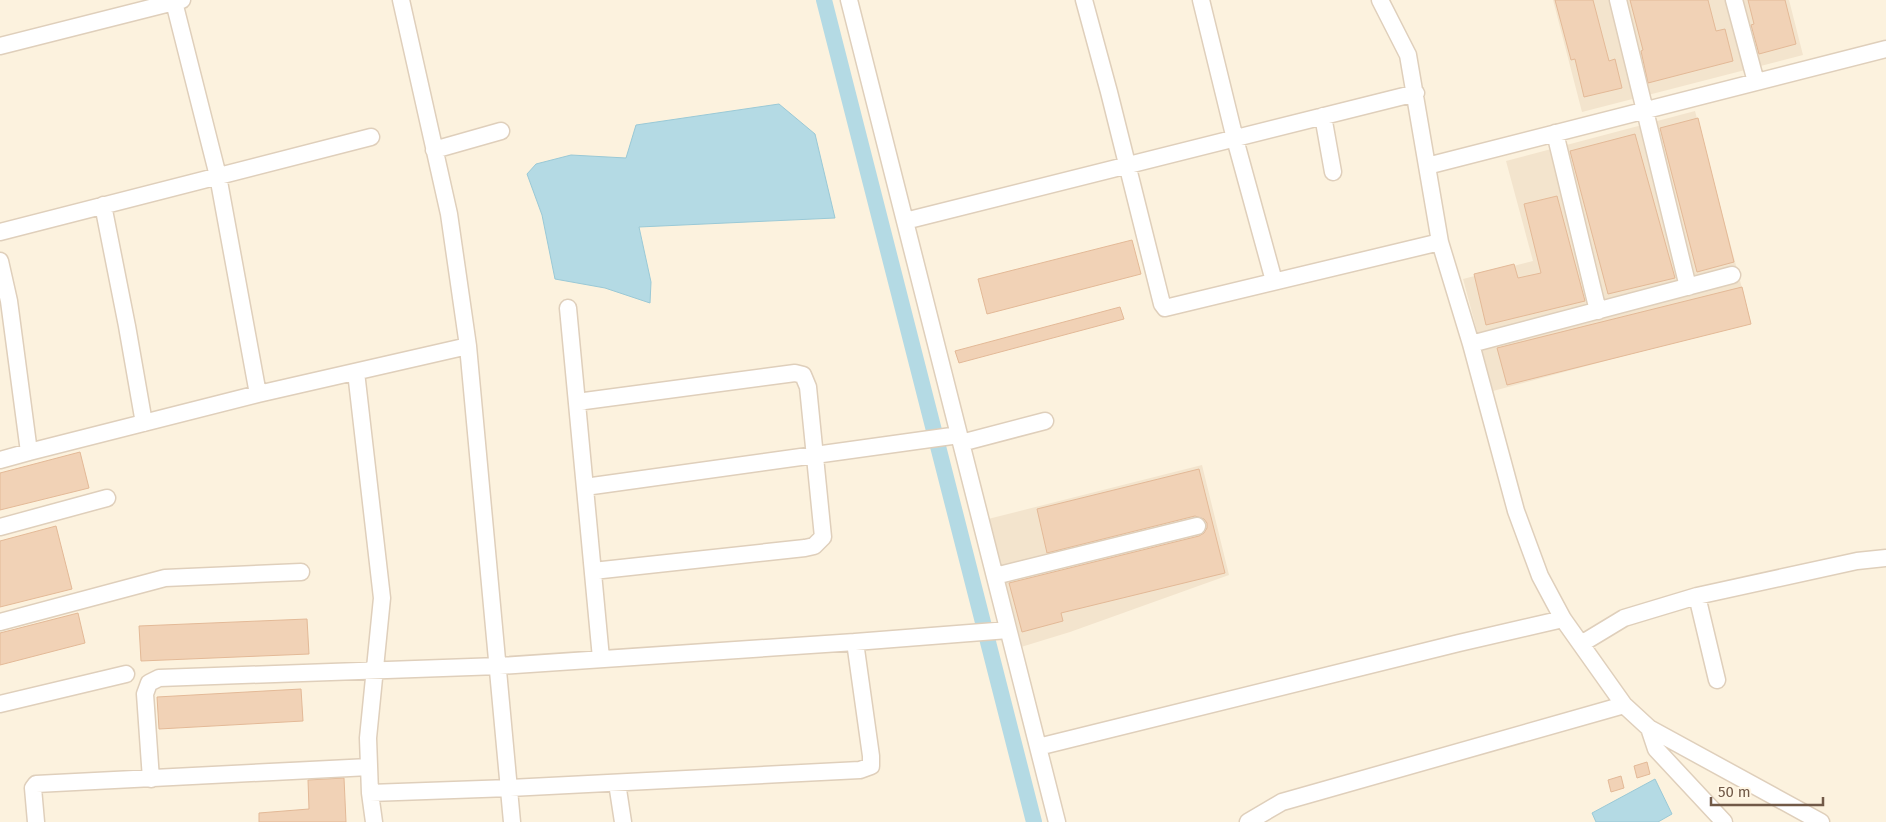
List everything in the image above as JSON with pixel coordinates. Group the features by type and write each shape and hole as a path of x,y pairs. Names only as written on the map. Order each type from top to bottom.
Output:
{"street":[{"path":"401,0 449,214 468,346 512,822"},
{"path":"849,0 905,221 956,438 995,576 994,631 1038,747 1057,822"},
{"path":"1084,0 1162,304 1165,308 1440,242"},
{"path":"1201,0 1235,139 1274,281"},
{"path":"1380,0 1408,55 1440,242 1471,344 1516,511 1540,576 1563,619 1624,705 1649,728 1821,822"},
{"path":"1618,0 1688,287"},
{"path":"1734,0 1756,82"},
{"path":"0,46 178,1 218,176 258,394"},
{"path":"1427,166 1886,49"},
{"path":"905,221 1416,93"},
{"path":"1323,116 1332,172"},
{"path":"434,150 501,131"},
{"path":"1555,133 1598,311"},
{"path":"0,232 371,137"},
{"path":"103,205 144,423"},
{"path":"0,261 9,301 29,452"},
{"path":"1471,344 1732,275"},
{"path":"568,308 601,658"},
{"path":"0,460 258,394 468,346"},
{"path":"356,372 382,598 368,738 370,793 374,822"},
{"path":"577,402 794,372 803,375 808,387 816,456 823,537 814,546 593,571"},
{"path":"585,487 919,441 956,438 1045,421"},
{"path":"0,527 108,498"},
{"path":"995,576 1197,526"},
{"path":"1580,644 1624,618 1698,596 1857,561 1886,558"},
{"path":"0,622 165,578 301,572"},
{"path":"1698,596 1717,680"},
{"path":"1038,747 1563,619"},
{"path":"151,779 145,694 150,683 159,678 499,666 994,631"},
{"path":"370,793 617,783 860,770 871,766 871,756 855,642"},
{"path":"0,704 126,674"},
{"path":"1248,822 1282,802 1624,705"},
{"path":"1649,728 1656,749 1724,822"},
{"path":"36,822 33,788 36,784 369,767"},
{"path":"617,783 623,822"}],"shaded area":[{"path":"1553,0 1789,0 1803,55 1582,112"},
{"path":"1695,111 1751,322 1493,391 1463,279 1533,261 1506,161"},
{"path":"1202,465 1229,575 1070,632 1021,647 988,519"}],"water":[{"path":"779,104 815,134 835,218 639,227 651,282 650,303 605,288 555,279 542,215 527,174 536,164 571,155 626,158 636,125"},
{"path":"1655,779 1672,814 1658,822 1596,822 1592,813"}],"building":[{"path":"1555,0 1593,0 1609,61 1615,59 1622,88 1584,97 1575,59 1571,60"},
{"path":"1630,0 1708,0 1716,31 1725,29 1733,61 1648,83 1641,51 1643,50"},
{"path":"1748,0 1785,0 1796,44 1759,54 1751,25 1754,24"},
{"path":"1698,118 1734,262 1697,272 1660,128"},
{"path":"1635,134 1675,278 1608,294 1570,151"},
{"path":"1557,196 1585,301 1486,325 1474,274 1514,264 1518,278 1541,273 1524,204"},
{"path":"1132,240 1141,274 987,314 978,279"},
{"path":"1742,287 1751,324 1507,385 1497,348"},
{"path":"1120,307 1124,319 959,363 955,351"},
{"path":"80,452 89,488 0,510 0,473"},
{"path":"1199,469 1225,573 1061,613 1063,621 1022,632 1009,583 1199,536 1207,528 1207,523 1204,519 1195,516 1047,553 1037,509"},
{"path":"56,526 72,589 0,607 0,541"},
{"path":"78,613 85,643 0,665 0,633"},
{"path":"307,619 309,654 141,661 139,626"},
{"path":"301,689 303,721 159,729 157,697"},
{"path":"1647,762 1650,774 1637,778 1634,766"},
{"path":"1621,776 1624,788 1611,792 1608,780"},
{"path":"344,778 346,822 259,822 259,813 309,809 308,780"}],"waterway":[{"path":"824,0 1034,822"}]}
